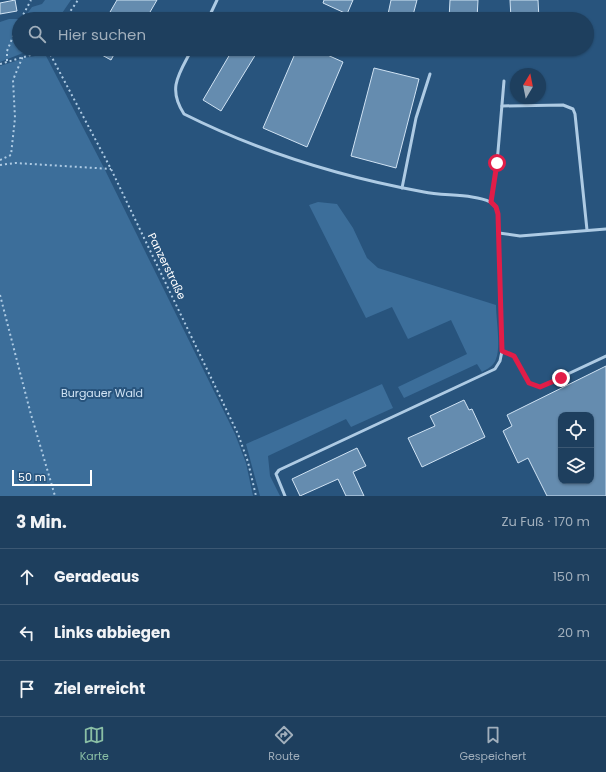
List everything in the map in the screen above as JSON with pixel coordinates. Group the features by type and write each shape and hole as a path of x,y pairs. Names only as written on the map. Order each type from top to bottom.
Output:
{"lane":[{"path":"211,12 217,0"},
{"path":"189,56 176,82 175,95 177,103 184,114 289,159 354,178 426,193 481,199 491,202 496,207 498,214 502,351 500,361 495,369 279,470 276,474 276,478 285,496"},
{"path":"402,188 416,118 430,74"},
{"path":"491,202 497,163 504,81"},
{"path":"502,106 563,105 573,109 575,114 587,230"},
{"path":"499,233 520,236 606,229"},
{"path":"502,351 514,356 529,383 540,387 606,356"}],"path":[{"path":"24,12 30,0"},
{"path":"70,12 78,0"},
{"path":"7,61 7,51 12,39"},
{"path":"0,64 23,56"},
{"path":"0,160 11,155 15,118 13,80 23,56"},
{"name":"Panzerstraße","path":"52,56 111,169 238,434 248,462 256,496"},
{"path":"0,165 15,163 111,169"},
{"path":"0,296 30,411 55,496"}],"green space":[{"path":"45,0 71,0 63,12 28,12 32,7 42,4"},
{"path":"12,19 12,56 15,56 0,62 0,22"},
{"name":"Burgauer Wald","path":"46,56 104,168 235,434 246,463 253,496 0,496 0,66 25,58"},
{"path":"318,202 337,204 353,228 367,258 378,268 496,305 498,347 496,359 492,365 482,372 477,364 404,398 398,387 467,354 451,320 408,339 392,307 366,318 309,205"},
{"path":"382,384 393,408 351,427 346,419 268,456 270,476 280,496 260,496 246,444"}],"building":[{"path":"15,0 17,11 0,14 0,3"},
{"path":"117,0 157,0 150,12 110,12"},
{"path":"324,0 353,0 348,12 343,12 323,3"},
{"path":"391,0 417,0 414,12 388,12"},
{"path":"450,0 478,0 477,12 449,12"},
{"path":"510,0 538,0 539,12 511,12"},
{"path":"104,56 113,56 111,60"},
{"path":"229,56 255,56 221,111 203,100"},
{"path":"294,56 330,56 343,62 307,147 263,128"},
{"path":"374,68 419,79 396,168 351,156"},
{"path":"606,366 606,496 547,496 528,458 518,463 503,431 512,426 507,415"},
{"path":"464,400 469,410 472,409 485,437 422,467 408,438 435,426 430,416"},
{"path":"357,448 366,466 353,472 364,496 346,496 338,479 300,496 292,479"}],"route":[{"path":"497,163 491,202 496,207 498,214 502,351 514,356 529,383 540,387 561,378"}]}
